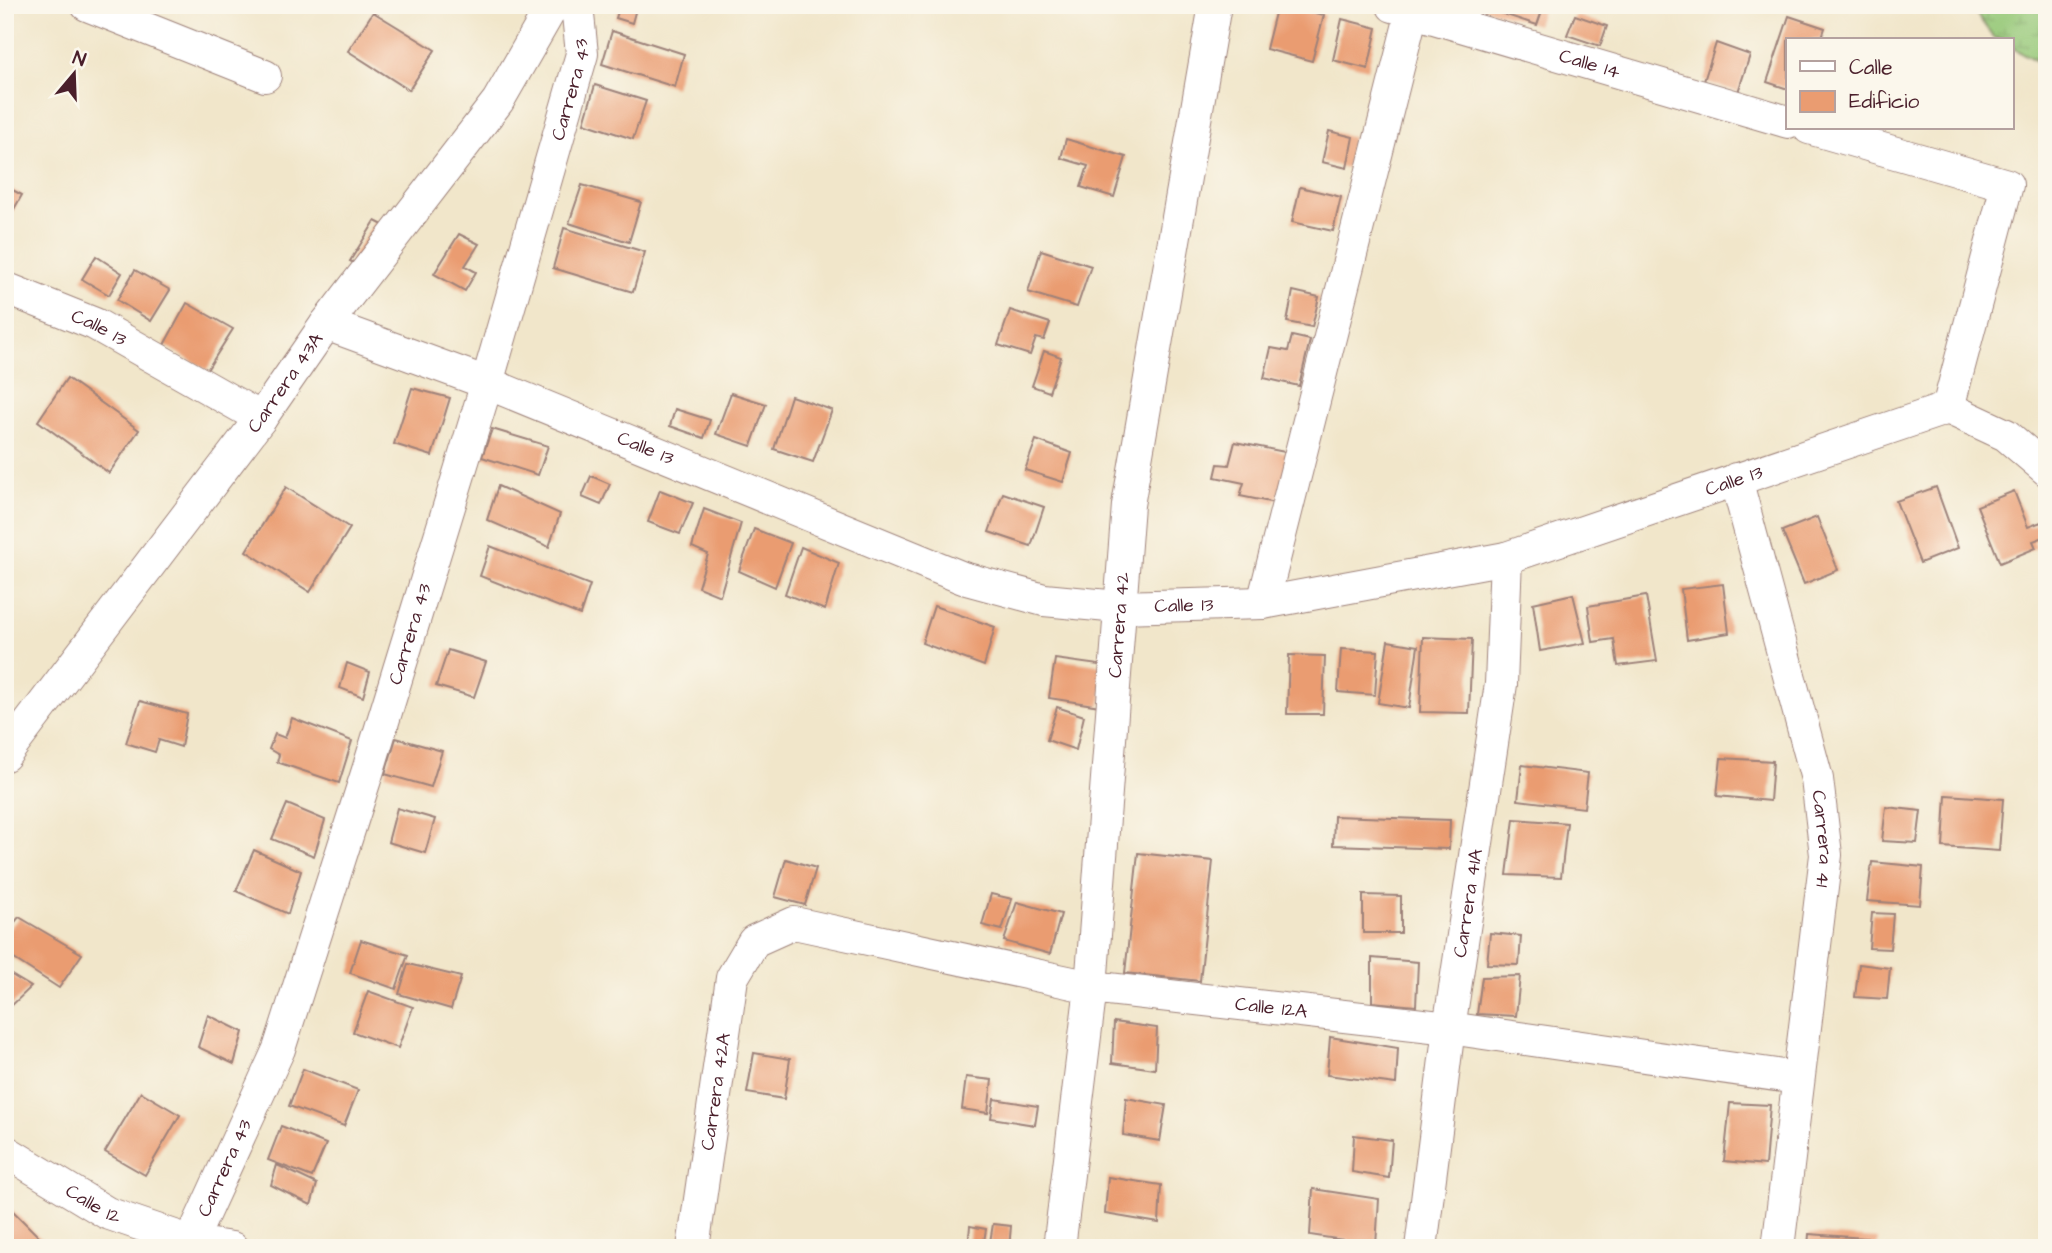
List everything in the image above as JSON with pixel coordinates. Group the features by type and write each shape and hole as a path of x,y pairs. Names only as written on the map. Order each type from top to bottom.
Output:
{"street":[{"path":"87,5 265,76"},
{"name":"Carrera 43A","path":"5,755 261,418 326,324 498,101 553,5"},
{"name":"Carrera 43","path":"190,1245 279,1049 369,767 487,383 582,54 577,5"},
{"name":"Carrera 42","path":"1059,1248 1091,987 1128,505 1214,5"},
{"path":"1263,603 1402,9"},
{"name":"Calle 14","path":"1402,9 1786,120"},
{"path":"1816,130 2007,185 1948,408 2006,435 2047,470"},
{"name":"Calle 13","path":"5,288 95,324 261,418"},
{"name":"Calle 13","path":"326,324 487,383 963,578 1044,600 1119,607 1263,603 1506,558 1948,408"},
{"name":"Carrera 41","path":"1736,479 1817,779 1826,855 1777,1248"},
{"name":"Carrera 41A","path":"1421,1248 1449,1028 1501,684 1506,558"},
{"name":"Calle 12A","path":"754,941 794,923 1091,987 1449,1028 1797,1078"},
{"name":"Carrera 42A","path":"693,1248 732,978 754,941"},
{"name":"Calle 12","path":"5,1152 107,1213 190,1245 232,1248"}],"green space":[{"path":"1970,5 2047,5 2047,66 2014,49 2014,38 1994,38"}],"building":[{"path":"5,5 15,5 6,34 5,34"},
{"path":"620,5 637,5 632,23 616,18"},
{"path":"1277,5 1324,15 1312,61 1266,49"},
{"path":"1476,5 1544,5 1537,25"},
{"path":"373,12 435,50 409,90 348,51"},
{"path":"1575,15 1607,26 1600,46 1567,35"},
{"path":"1789,16 1825,28 1822,38 1786,38 1786,88 1767,82"},
{"path":"1342,19 1377,28 1368,69 1333,60"},
{"path":"612,31 684,54 675,87 602,64"},
{"path":"1716,43 1750,55 1738,92 1704,81"},
{"path":"595,85 646,101 633,139 584,123"},
{"path":"1329,131 1353,137 1347,168 1322,162"},
{"path":"1066,139 1126,157 1114,197 1081,187 1088,166 1061,158"},
{"path":"582,185 641,202 629,242 569,223"},
{"path":"5,186 22,195 5,225"},
{"path":"1300,187 1341,197 1333,231 1292,222"},
{"path":"375,221 383,225 358,265 350,261"},
{"path":"564,228 645,252 633,292 553,268"},
{"path":"459,234 479,244 465,266 476,272 465,291 434,274"},
{"path":"1041,250 1091,266 1077,307 1028,292"},
{"path":"96,256 122,273 109,295 82,279"},
{"path":"135,270 170,290 151,321 117,300"},
{"path":"1293,291 1319,297 1312,327 1287,322"},
{"path":"187,303 233,329 207,370 164,345"},
{"path":"1010,310 1050,323 1044,340 1036,338 1030,355 998,345"},
{"path":"1292,336 1310,340 1299,386 1264,378 1271,348 1288,351"},
{"path":"1044,351 1061,357 1049,392 1032,386"},
{"path":"67,378 139,430 109,473 38,421"},
{"path":"412,388 450,398 432,456 394,444"},
{"path":"731,393 766,404 751,446 716,434"},
{"path":"791,396 832,410 813,462 774,449"},
{"path":"675,409 710,420 704,438 670,426"},
{"path":"492,429 548,446 538,475 482,457"},
{"path":"1036,440 1072,453 1063,482 1025,470"},
{"path":"1235,442 1295,454 1275,503 1240,496 1244,483 1215,477 1218,464 1229,465"},
{"path":"591,476 610,484 601,505 582,497"},
{"path":"498,486 560,514 549,547 487,520"},
{"path":"286,487 350,528 310,592 246,551"},
{"path":"1936,487 1958,548 1920,563 1896,501"},
{"path":"660,490 693,503 680,534 648,522"},
{"path":"2014,491 2028,527 2041,522 2047,536 2033,541 2036,548 2000,563 1977,506"},
{"path":"1003,493 1044,507 1031,546 989,532"},
{"path":"704,509 741,523 720,596 698,587 708,554 692,547"},
{"path":"1817,517 1838,570 1804,584 1782,531"},
{"path":"754,529 791,543 775,587 739,571"},
{"path":"490,546 590,585 580,615 480,576"},
{"path":"801,547 839,563 825,610 785,594"},
{"path":"1723,584 1729,633 1687,640 1681,589"},
{"path":"1573,594 1585,643 1540,651 1533,603"},
{"path":"1646,596 1657,661 1618,666 1614,639 1593,642 1588,606"},
{"path":"934,606 995,627 984,666 922,643"},
{"path":"1423,637 1472,639 1469,713 1420,712"},
{"path":"1388,641 1418,646 1409,708 1378,703"},
{"path":"1341,649 1378,651 1375,695 1338,692"},
{"path":"448,650 486,662 474,697 436,686"},
{"path":"1289,655 1325,656 1323,714 1287,714"},
{"path":"1055,659 1106,666 1100,706 1049,698"},
{"path":"347,663 370,672 363,697 340,688"},
{"path":"140,701 187,714 181,747 159,740 155,752 126,743"},
{"path":"1057,707 1084,716 1076,750 1047,740"},
{"path":"292,718 352,741 339,783 277,762 279,755 269,749 275,734 285,738"},
{"path":"396,738 442,751 431,787 385,774"},
{"path":"1721,758 1773,761 1770,801 1717,796"},
{"path":"1522,765 1588,773 1584,808 1518,800"},
{"path":"1946,795 2003,799 1999,851 1943,847"},
{"path":"287,804 325,820 314,856 272,839"},
{"path":"1886,807 1921,811 1917,843 1882,841"},
{"path":"397,808 435,819 425,853 388,842"},
{"path":"1334,816 1450,820 1449,849 1333,845"},
{"path":"1514,819 1567,823 1561,877 1507,875"},
{"path":"254,850 301,871 288,914 236,891"},
{"path":"1138,853 1213,861 1200,981 1125,973"},
{"path":"786,859 816,868 805,905 775,897"},
{"path":"1872,862 1923,867 1920,905 1867,901"},
{"path":"991,894 1012,899 1002,930 982,925"},
{"path":"1363,895 1401,896 1401,933 1363,933"},
{"path":"1017,902 1061,914 1050,954 1004,941"},
{"path":"1872,913 1893,914 1890,949 1869,948"},
{"path":"19,917 82,954 59,988 5,953 5,934"},
{"path":"1490,933 1521,936 1519,965 1487,964"},
{"path":"361,940 408,955 396,989 350,973"},
{"path":"1372,958 1418,962 1416,1006 1372,1002"},
{"path":"408,964 461,977 451,1009 399,994"},
{"path":"1859,964 1890,968 1887,999 1855,997"},
{"path":"5,971 31,987 5,1012"},
{"path":"1520,976 1516,1016 1477,1014 1482,977"},
{"path":"368,991 413,1007 398,1048 353,1032"},
{"path":"208,1015 243,1032 234,1064 198,1047"},
{"path":"1114,1022 1157,1028 1155,1069 1112,1063"},
{"path":"1330,1037 1398,1048 1396,1084 1327,1075"},
{"path":"754,1053 790,1059 784,1099 747,1093"},
{"path":"303,1069 358,1090 344,1126 289,1106"},
{"path":"966,1077 992,1080 988,1113 962,1109"},
{"path":"141,1092 180,1115 145,1175 105,1152"},
{"path":"1126,1098 1166,1105 1160,1141 1123,1135"},
{"path":"994,1099 1038,1106 1035,1125 991,1118"},
{"path":"1730,1103 1770,1105 1765,1165 1724,1161"},
{"path":"281,1126 326,1144 312,1177 268,1160"},
{"path":"1354,1135 1392,1140 1389,1178 1352,1172"},
{"path":"277,1165 317,1184 311,1205 271,1185"},
{"path":"1108,1177 1161,1185 1159,1223 1105,1214"},
{"path":"1313,1189 1379,1199 1376,1245 1310,1235"},
{"path":"9,1207 41,1239 34,1248 5,1248 5,1211"},
{"path":"993,1224 1011,1226 1009,1248 989,1248"},
{"path":"970,1226 986,1229 983,1248 968,1248"},
{"path":"1809,1234 1878,1239 1877,1248 1808,1248"}]}
